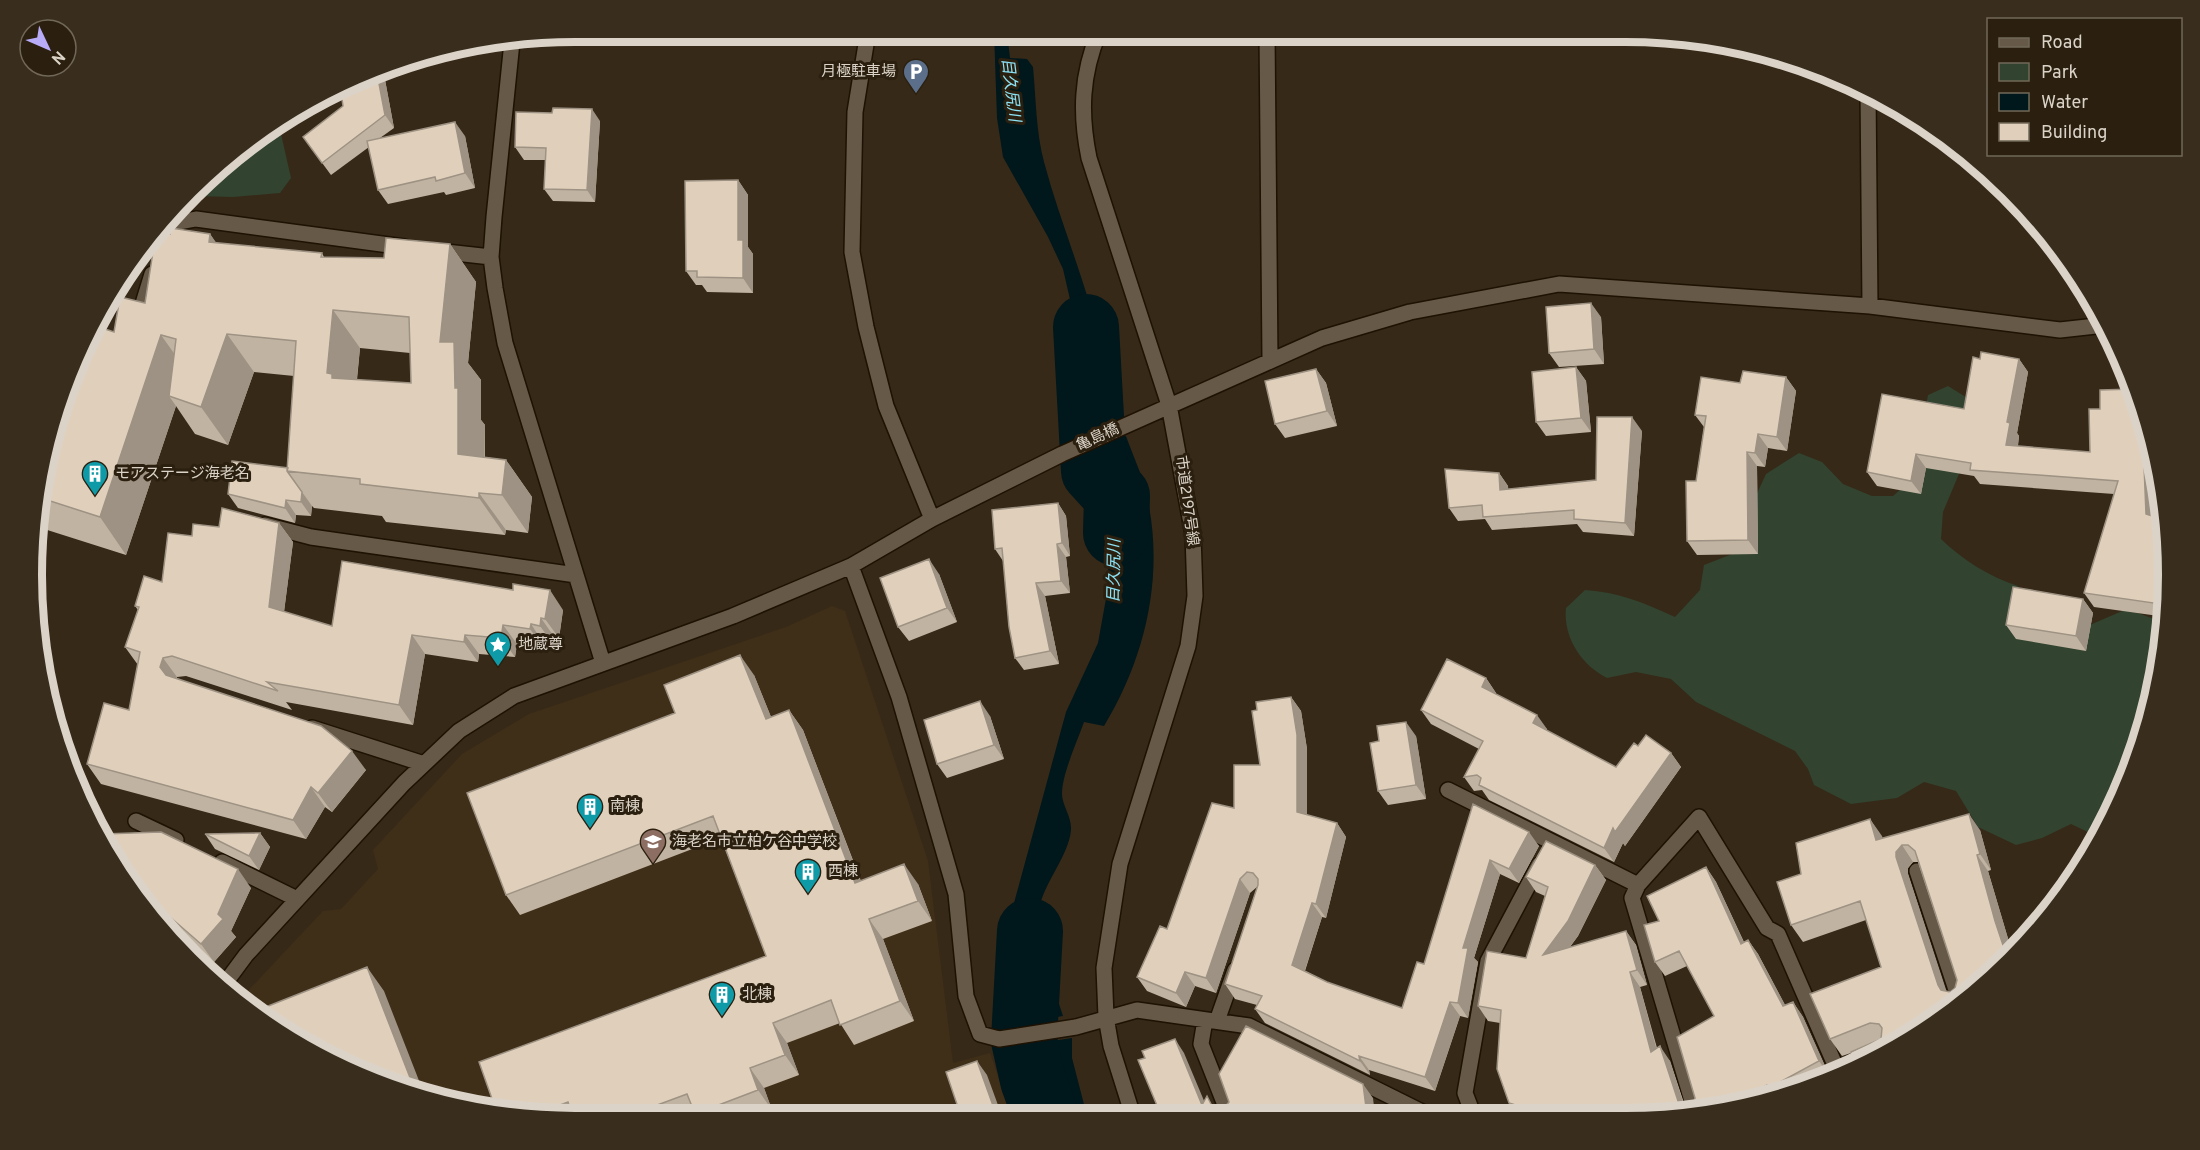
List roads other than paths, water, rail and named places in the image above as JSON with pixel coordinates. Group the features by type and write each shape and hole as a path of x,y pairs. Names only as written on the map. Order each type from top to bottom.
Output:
{"street":[{"path":"866,42 855,112 852,252 866,327 886,406 932,519"},
{"name":"市道2197号線","path":"1095,42 1083,86 1082,124 1089,159 1169,405 1193,534 1195,596 1188,646 1120,864 1104,968 1106,1017 1111,1046 1130,1108"},
{"path":"1266,42 1270,360"},
{"path":"512,46 491,257 505,343 603,663"},
{"path":"1868,101 1870,306"},
{"path":"171,228 196,219 491,257"},
{"path":"136,326 157,259"},
{"name":"亀島橋","path":"228,979 246,955 424,764 459,731 514,696 733,616 851,566 932,519 1069,451 1322,338 1410,312 1559,284 1870,306 2060,330 2096,326"},
{"path":"248,521 311,537 576,575"},
{"path":"851,566 899,697 956,894 966,996 980,1034 999,1039 1010,1038 1076,1027 1137,1010 1249,1026 1414,1108"},
{"path":"292,721 424,764"},
{"path":"1448,790 1638,885"},
{"path":"1693,1103 1632,898 1638,885 1699,817 1767,928 1778,934 1838,1063"},
{"path":"136,821 190,847"},
{"path":"1471,1108 1465,1093 1488,961 1552,842"},
{"path":"211,857 297,899"},
{"path":"1917,871 1957,992"},
{"path":"1226,1108 1200,1044 1238,958"}],"water":[{"path":"994,42 1008,42 1010,58 1027,59 1033,67 1041,151 1093,314 1107,376 1110,408 1066,428 1062,402 1073,389 1081,357 1078,334 1063,269 1048,237 1003,157 997,118"},
{"path":"1126,436 1143,481 1151,519 1154,550 1153,581 1148,611 1132,670 1119,699 1104,726 1084,722 1064,777 1062,798 1071,830 1068,845 1045,891 1040,906 1039,920 1043,934 1056,946 1053,973 1055,990 1063,1016 1011,1025 1012,1003 1019,965 1014,903 1066,712 1098,643 1107,593 1109,554 1101,543 1095,518 1072,458"},
{"path":"1072,1038 1072,1058 1085,1108 1034,1108 1024,1074 1012,1047"}],"waterway":[{"name":"目久尻川","path":"1086,327 1094,471 1117,496 1116,533"},
{"name":"目久尻川","path":"1030,931 1024,1040 1033,1080 1043,1108"}],"place":[{"name":"月極駐車場","path":"916,95"},
{"name":"モアステージ海老名","path":"95,497"},
{"name":"地蔵尊","path":"498,668"},
{"name":"南棟","path":"590,830"},
{"name":"海老名市立柏ケ谷中学校","path":"653,865"},
{"name":"西棟","path":"808,895"},
{"name":"北棟","path":"722,1018"}]}
